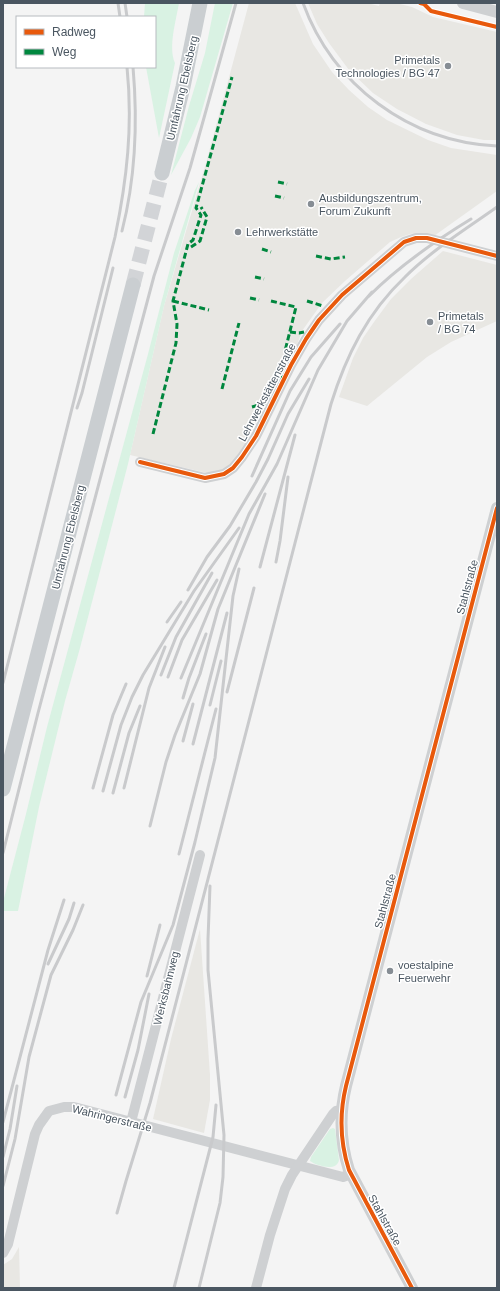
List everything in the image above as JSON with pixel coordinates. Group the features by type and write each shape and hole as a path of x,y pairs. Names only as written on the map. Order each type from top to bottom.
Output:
{"main road":[{"name":"Umfahrung Ebelsberg","path":"162,173 183,87 200,3"},
{"name":"Umfahrung Ebelsberg","path":"3,789 133,285"}],"street":[{"path":"463,3 497,12"},
{"name":"Lehrwerkstättenstraße","path":"140,462 205,478 224,474 233,468 256,436 291,365 319,320 342,294 404,242 416,238 427,238 497,256"},
{"name":"Stahlstraße","path":"412,1288 351,1174 344,1156 341,1110 497,508"},
{"name":"Werksbahnweg","path":"131,1122 200,855"},
{"name":"Wahringerstraße","path":"3,1253 8,1244 35,1134 41,1121 49,1111 64,1107 74,1108 131,1122 343,1177 351,1174"},
{"path":"256,1288 277,1208 287,1185 298,1165 336,1111 341,1110"}],"shaded area":[{"path":"249,3 295,3 313,44 332,72 368,107 387,120 428,140 451,148 497,155 497,191 434,236 420,233 410,234 390,242 322,303 302,331 297,345 246,443 235,459 224,470 207,473 130,455 164,306 206,163"},
{"path":"308,3 367,3 379,6 380,3 396,3 412,7 433,17 497,32 497,140 484,140 457,135 426,124 397,109 373,93 349,70 329,43 317,24"},
{"path":"443,251 497,265 497,321 451,342 427,357 367,406 339,397 353,358 363,338 374,322 391,299"},
{"path":"200,929 210,1075 210,1100 204,1133 153,1119 171,1039"},
{"path":"19,1247 20,1288 3,1288 3,1265 12,1259"}],"green space":[{"path":"145,3 179,3 172,42 175,63 159,138 146,68 156,68 156,16 144,16"},
{"path":"215,3 233,3 200,117 191,138 171,175 205,53"},
{"path":"199,182 164,306 128,464 65,701 39,807 18,911 3,911 3,902 47,727 174,253"},
{"path":"330,1129 335,1129 339,1160 335,1166 331,1167 317,1165 310,1161 311,1157"}],"tunnel":[{"path":"133,285 162,173"}],"railway":[{"path":"118,3 120,16"},
{"path":"125,3 127,16"},
{"path":"3,853 38,713 154,276 190,168 236,3"},
{"path":"303,3 316,33 334,59 354,83 378,104 405,121 434,134 465,142 497,146"},
{"path":"3,683 115,237 123,194 128,152 129,89 127,68"},
{"path":"122,231 127,210 135,150 135,88 133,68"},
{"path":"117,1213 150,1103 331,404 337,386 359,336 369,320 392,291 415,267 426,258 497,207"},
{"path":"369,296 418,254 471,219"},
{"path":"77,408 113,268"},
{"path":"181,678 249,514 277,464 318,370 347,321 372,292"},
{"path":"252,476 290,391 311,357 340,324"},
{"path":"188,590 207,557 230,526 256,482 288,414 309,379"},
{"path":"260,567 295,435"},
{"path":"276,562 288,477"},
{"path":"150,826 166,762 175,735 200,674 218,609 265,494"},
{"path":"103,791 121,725 132,697 143,675 194,591 239,528"},
{"path":"116,1095 141,1002 173,925 215,758 233,596 239,569"},
{"path":"161,675 176,637 212,573"},
{"path":"168,677 182,640 217,580"},
{"path":"227,692 254,588"},
{"path":"167,622 181,602"},
{"path":"193,744 227,613"},
{"path":"183,698 206,634"},
{"path":"124,788 149,688 165,647"},
{"path":"210,705 221,661"},
{"path":"93,788 113,715 126,684"},
{"path":"183,741 193,704"},
{"path":"113,793 129,733 140,706"},
{"path":"179,854 216,709"},
{"path":"199,1288 220,1203 223,1177 224,1135 208,970 210,886"},
{"path":"3,1122 48,950 64,900"},
{"path":"48,964 69,919 74,903"},
{"path":"3,1186 15,1139 29,1057 51,975 73,930 83,905"},
{"path":"147,976 160,925"},
{"path":"125,1097 138,1050 149,994"},
{"path":"3,1157 10,1129 17,1086"},
{"path":"174,1288 213,1137 216,1105"}],"marked path":[{"path":"153,434 176,343 177,324 173,301 188,244 193,240 201,215 196,208 232,77"},
{"path":"278,182 287,184"},
{"path":"275,196 284,198"},
{"path":"191,247 200,241 207,217 201,207"},
{"path":"262,249 271,252"},
{"path":"316,256 331,259 345,257"},
{"path":"255,277 264,279"},
{"path":"250,298 259,300"},
{"path":"173,301 209,310"},
{"path":"271,301 296,307 285,351"},
{"path":"307,301 323,306"},
{"path":"222,389 239,323"},
{"path":"290,332 304,332"},
{"path":"252,407 265,403 277,377 285,377"}],"cycle path":[{"path":"420,3 424,4 431,11 497,27"},
{"path":"140,462 205,478 224,474 233,468 256,436 291,365 319,320 342,295 404,242 416,238 427,238 497,256"},
{"path":"412,1288 349,1170 342,1139 342,1107 346,1086 497,508"}],"place":[{"name":"Primetals Technologies / BG 47","path":"448,66"},
{"name":"Ausbildungszentrum, Forum Zukunft","path":"311,204"},
{"name":"Lehrwerkstätte","path":"238,232"},
{"name":"Primetals / BG 74","path":"430,322"},
{"name":"voestalpine Feuerwehr","path":"390,971"}]}
